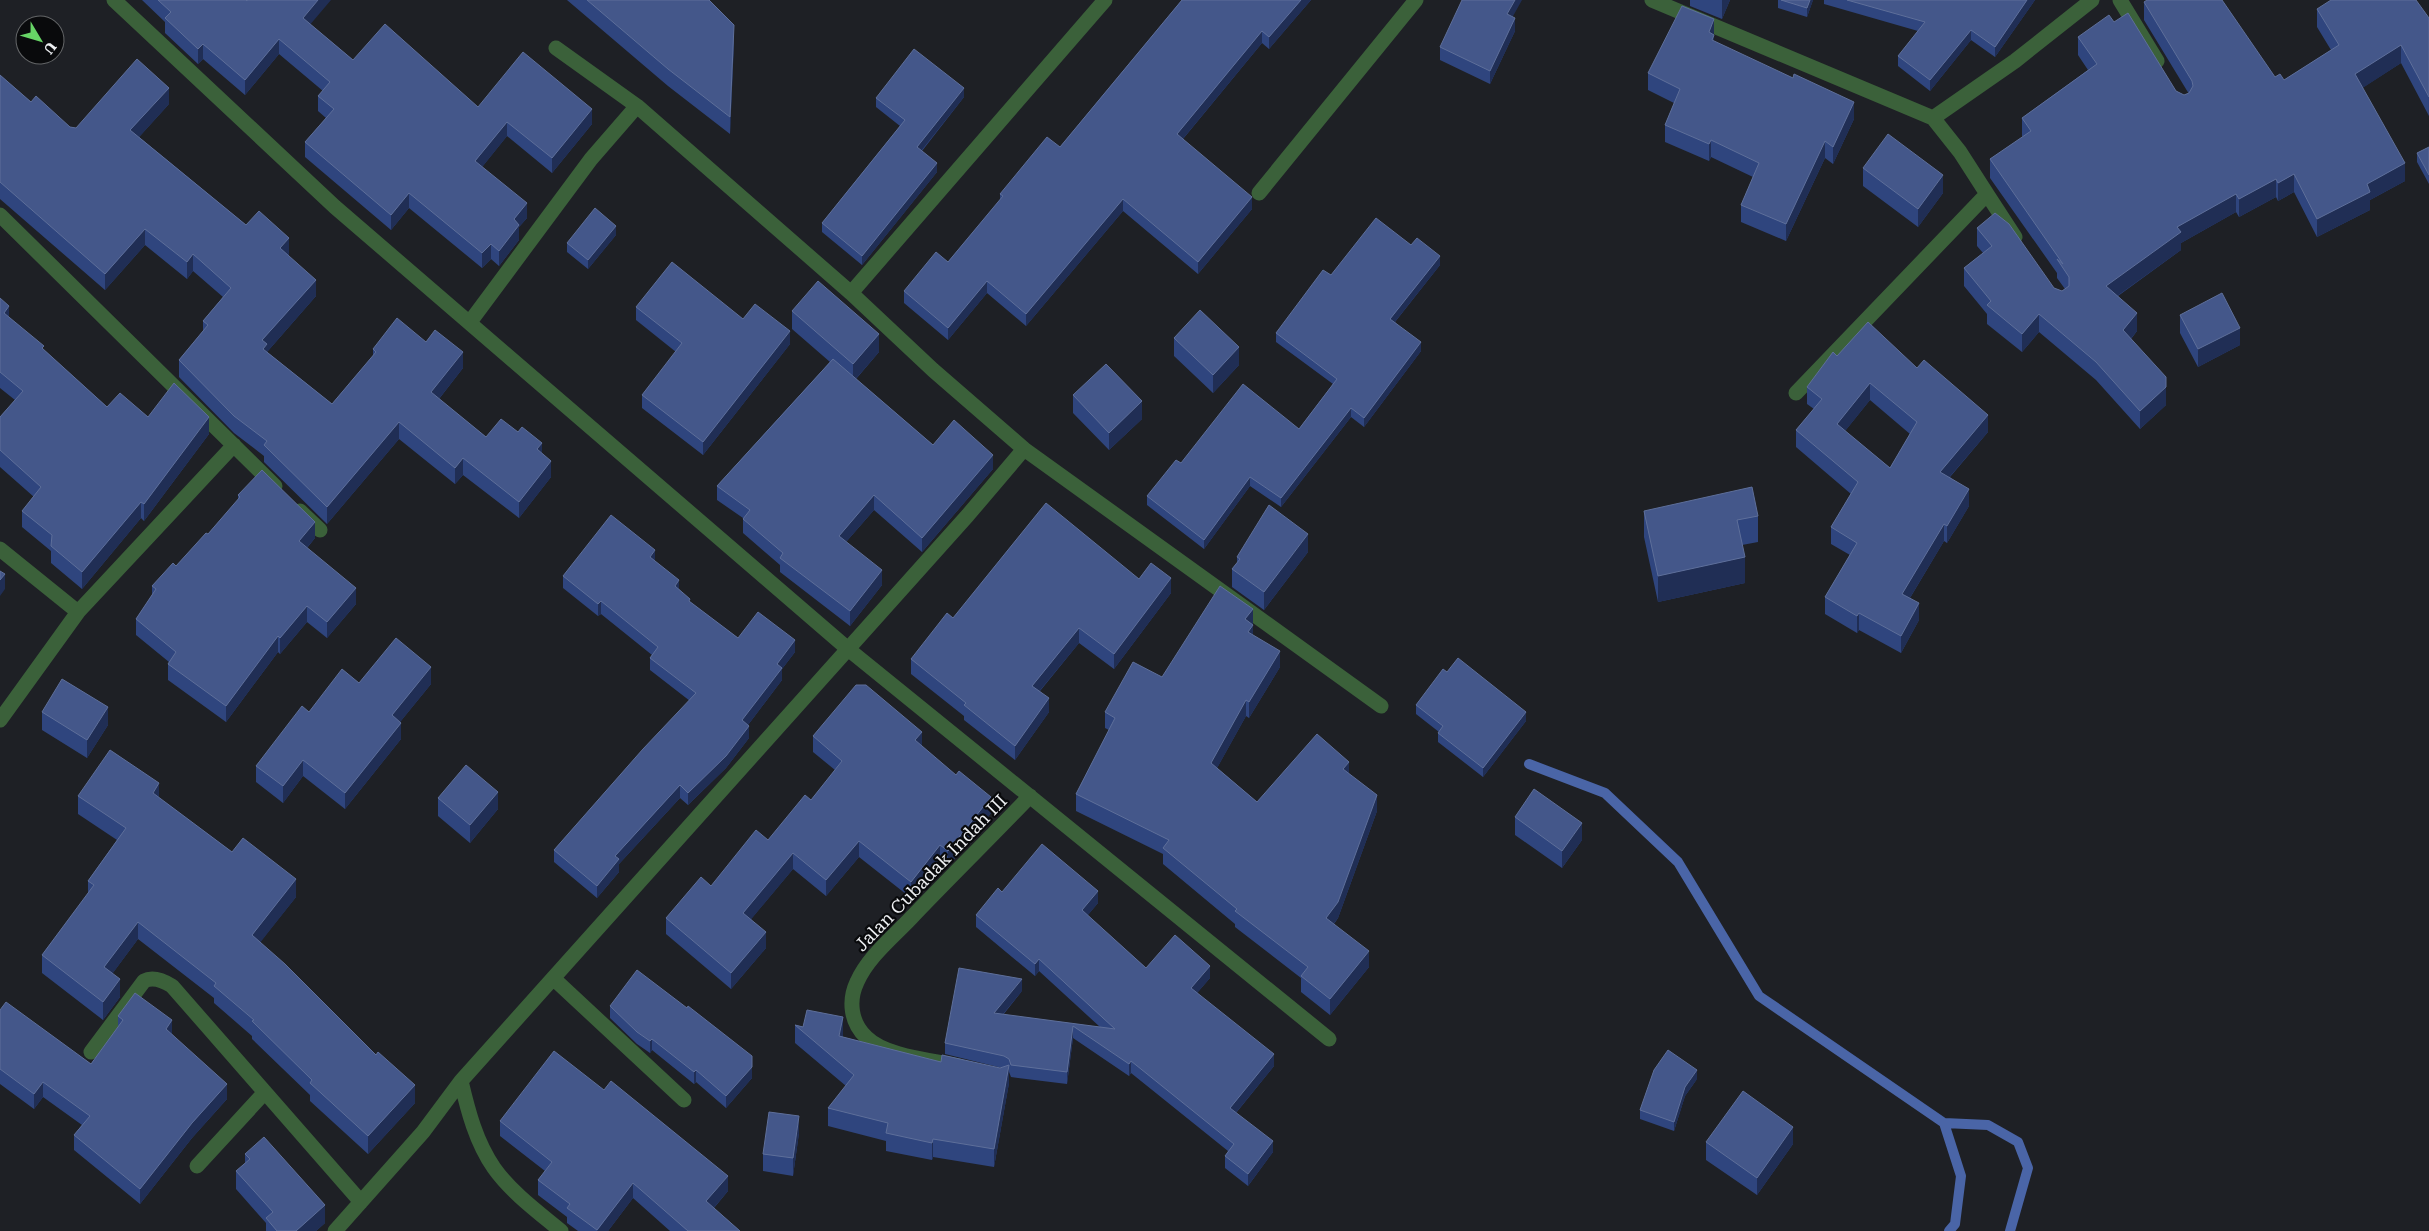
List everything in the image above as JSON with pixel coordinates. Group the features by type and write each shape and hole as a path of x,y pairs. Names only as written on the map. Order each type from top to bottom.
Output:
{"street":[{"path":"114,0 335,207 848,649 1329,1039"},
{"path":"851,293 1104,0"},
{"path":"1259,193 1416,0"},
{"path":"1652,0 1933,118 1960,152 2024,249"},
{"path":"1933,118 2015,61 2092,0"},
{"path":"2120,0 2164,72"},
{"path":"556,48 637,106 851,293 933,370 1024,449 1381,706"},
{"path":"470,322 590,159 637,106"},
{"path":"1796,393 1987,194"},
{"path":"0,215 320,530"},
{"path":"0,720 78,612 234,445"},
{"path":"335,1231 423,1132 461,1081 848,649 1024,449"},
{"path":"0,549 78,612"},
{"name":"Jalan Cubadak Indah III","path":"975,1070 888,1051 877,1045 867,1038 853,1019 851,1006 853,994 857,982 879,951 1030,796"},
{"path":"553,978 684,1100"},
{"path":"91,1052 144,981 148,979 163,980 172,986 361,1202"},
{"path":"461,1081 468,1112 494,1167 513,1190 561,1231"},
{"path":"197,1166 265,1092"}],"building":[{"path":"158,0 318,0 303,18 353,60 385,24 478,107 523,52 592,109 552,158 507,122 475,161 527,203 514,219 519,225 499,251 491,244 482,253 409,193 391,215 305,142 334,109 318,96 330,82 279,39 245,80 203,44 198,49 165,18 171,12"},
{"path":"587,0 709,0 734,25 730,117 668,69"},
{"path":"1182,0 1301,0 1269,37 1262,31 1177,134 1252,197 1198,262 1123,199 1026,314 987,281 948,328 904,291 936,252 948,262 1003,196 1000,194 1047,137 1060,147"},
{"path":"1462,0 1515,0 1507,14 1515,18 1490,71 1440,47"},
{"path":"1781,0 1810,0 1807,8"},
{"path":"1847,0 2027,0 1995,47 1971,30 1930,80 1898,56 1925,22"},
{"path":"2147,0 2222,0 2275,77 2280,74 2284,80 2339,45 2317,9 2331,0 2416,0 2429,18 2429,97 2401,45 2355,74 2405,163 2367,184 2370,192 2317,219 2294,174 2278,183 2276,179 2239,199 2236,194 2177,227 2181,232 2106,286 2137,313 2123,330 2166,377 2166,387 2140,411 2096,362 2039,314 2022,334 1987,305 1991,301 1964,268 1992,246 1977,228 1995,213 2009,224 2054,288 2062,291 2069,286 2069,277 2057,259 2063,264 1990,159 2031,131 2022,118 2097,64 2078,37 2109,15 2114,22 2128,13 2176,91 2184,95 2189,93 2193,86 2192,81 2144,2"},
{"path":"1682,6 1714,19 1709,32 1714,35 1712,40 1793,78 1794,74 1854,102 1833,147 1825,141 1786,224 1741,205 1759,163 1711,140 1709,144 1665,125 1680,89 1648,73"},
{"path":"914,49 964,88 917,147 937,163 862,256 822,223 905,120 876,98"},
{"path":"137,59 169,88 130,130 246,225 259,211 289,238 280,248 316,280 262,340 267,344 263,349 332,404 376,352 373,349 397,318 426,342 435,330 463,352 431,392 486,437 501,419 518,432 522,427 542,443 537,449 551,461 519,502 463,458 455,468 399,422 327,507 264,445 267,441 234,416 179,360 208,325 203,321 231,288 193,254 187,262 145,229 105,274 0,182 0,75 31,102 36,96 70,127 76,128"},
{"path":"1888,134 1943,175 1918,209 1863,168"},
{"path":"2429,147 2429,175 2417,153"},
{"path":"595,208 616,226 588,260 567,243"},
{"path":"1376,218 1411,245 1417,238 1440,256 1390,319 1421,342 1364,418 1351,408 1281,498 1250,477 1204,540 1147,496 1176,460 1181,463 1243,384 1299,429 1337,379 1276,333 1323,270 1331,275"},
{"path":"672,262 743,319 755,304 790,331 703,442 642,395 682,343 636,307"},
{"path":"818,281 879,334 853,364 792,311"},
{"path":"2222,293 2240,328 2198,349 2180,315"},
{"path":"0,298 9,306 4,313 44,346 42,348 107,407 120,393 148,417 174,383 209,417 144,504 141,502 82,572 51,546 52,535 22,511 41,487 0,450 0,417 23,391 0,372"},
{"path":"1200,310 1239,347 1213,375 1174,338"},
{"path":"1868,322 1917,368 1924,360 1988,415 1940,472 1969,489 1947,526 1944,524 1902,594 1919,603 1901,636 1859,613 1857,616 1825,597 1857,543 1831,527 1858,482 1796,430 1822,399 1807,387 1833,352 1837,356","holes":["1870,383 1917,422 1890,468 1837,424"]},
{"path":"833,359 933,445 954,420 993,455 922,538 874,495 839,536 882,570 850,611 780,558 783,553 743,519 750,510 717,486"},
{"path":"1106,364 1142,401 1109,433 1073,395"},
{"path":"262,470 315,522 299,541 356,588 327,622 307,606 280,638 278,636 226,706 168,664 176,652 136,619 156,589 152,586 173,563 176,566 206,533 208,534 240,497 238,495"},
{"path":"1752,487 1758,516 1737,520 1745,557 1658,576 1644,511"},
{"path":"1046,503 1139,579 1151,563 1171,578 1114,654 1079,628 1032,686 1049,698 1015,746 964,705 966,703 911,659 947,613 953,618"},
{"path":"1269,505 1308,534 1264,592 1232,569 1240,559 1237,557"},
{"path":"611,515 655,550 650,557 679,580 675,586 690,599 689,601 738,638 758,612 795,640 777,664 782,668 742,720 749,726 726,756 688,793 680,785 615,856 619,859 597,886 554,850 643,749 696,693 650,658 658,647 601,601 598,604 563,576"},
{"path":"0,571 5,574 0,580"},
{"path":"1220,586 1253,609 1245,619 1253,625 1248,632 1280,651 1249,702 1246,700 1211,763 1257,802 1317,734 1349,762 1343,769 1377,795 1338,902 1326,918 1369,951 1330,999 1301,976 1308,967 1235,911 1237,909 1163,848 1169,840 1076,794 1115,718 1105,712 1133,662 1162,677"},
{"path":"396,638 431,667 392,715 401,723 345,793 303,760 283,786 256,766 302,706 309,712 342,669 359,683"},
{"path":"1458,658 1526,712 1483,768 1438,733 1443,726 1416,705 1443,669 1447,672"},
{"path":"62,679 108,707 87,740 42,712"},
{"path":"856,685 866,685 922,732 915,740 956,775 959,771 991,797 948,851 940,845 911,882 859,841 826,880 793,853 743,913 766,932 731,973 666,918 701,877 711,886 756,830 768,840 805,795 811,800 842,761 813,736"},
{"path":"110,750 159,783 153,793 232,852 243,838 296,879 252,935 285,964 376,1055 378,1052 415,1085 368,1136 310,1083 312,1080 252,1021 254,1020 214,986 216,983 138,922 104,967 120,979 103,1002 42,955 94,885 88,881 126,828 78,796"},
{"path":"466,765 498,792 470,825 438,798"},
{"path":"1534,789 1582,823 1562,851 1515,817"},
{"path":"1042,844 1098,891 1082,910 1146,968 1175,935 1210,966 1191,988 1274,1054 1230,1108 1273,1141 1248,1174 1225,1156 1234,1144 1131,1061 1129,1064 1073,1026 1067,1072 1011,1065 1009,1059 1004,1056 945,1043 959,968 1022,979 994,1013 1115,1029 1039,959 1035,964 976,915 998,888 1002,892"},
{"path":"637,970 687,1008 688,1006 752,1056 752,1067 726,1096 696,1070 694,1072 652,1039 650,1041 637,1032 610,1006"},
{"path":"135,993 172,1020 166,1029 227,1084 192,1123 140,1189 74,1135 90,1116 43,1082 34,1094 0,1069 0,1010 6,1002 91,1064 123,1020 118,1016"},
{"path":"807,1010 843,1017 839,1036 941,1062 942,1055 1000,1068 1009,1065 994,1149 933,1139 932,1143 886,1133 888,1123 828,1108 854,1075 795,1025 803,1027"},
{"path":"1668,1050 1697,1070 1685,1087 1674,1122 1640,1110 1654,1070"},
{"path":"554,1051 604,1090 611,1081 728,1176 706,1201 740,1231 688,1231 633,1183 597,1230 567,1208 570,1204 538,1180 552,1162 500,1121"},
{"path":"1743,1091 1793,1127 1757,1178 1706,1142"},
{"path":"769,1112 799,1116 793,1158 763,1154"},
{"path":"264,1137 325,1205 296,1231 277,1231 266,1218 273,1212 236,1171 250,1159 245,1154"}],"waterway":[{"path":"1529,764 1605,793 1678,862 1759,996 1944,1123 1961,1176 1955,1224 1949,1231"},
{"path":"1944,1123 1988,1125 2018,1142 2028,1168 2010,1231"}]}
